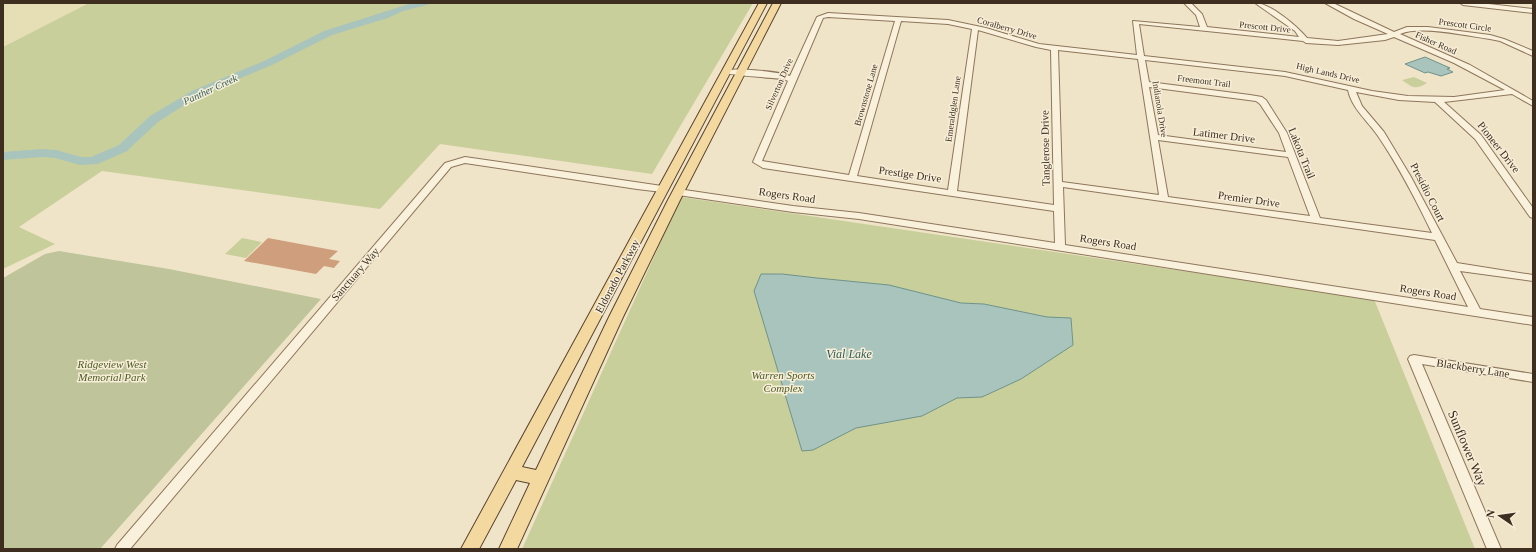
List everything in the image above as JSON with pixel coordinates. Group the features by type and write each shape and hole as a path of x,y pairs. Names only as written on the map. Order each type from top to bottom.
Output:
{"main road":[{"name":"Eldorado Parkway","path":"470,549 763,3"},
{"name":"Eldorado Parkway","path":"508,549 616,317 678,192 777,3"},
{"path":"662,189 678,192"},
{"path":"597,314 616,317"},
{"path":"512,472 540,478"}],"street":[{"path":"1187,3 1199,14 1204,30"},
{"path":"1258,3 1297,30 1306,41"},
{"name":"Fisher Road","path":"1328,3 1393,34 1446,56 1497,82 1511,92 1533,104"},
{"path":"1463,3 1533,11"},
{"name":"Coralberry Drive","path":"822,16 899,18 948,22 990,31 1030,45 1140,57"},
{"name":"Silverton Drive","path":"757,162 820,17 822,16"},
{"name":"Brownstone Lane","path":"852,178 899,18"},
{"name":"Prescott Drive","path":"1135,22 1306,41 1338,43 1385,38 1393,34"},
{"name":"Indianola Drive","path":"1135,22 1164,199"},
{"name":"Emeraldglen Lane","path":"952,193 975,28"},
{"name":"Prescott Circle","path":"1393,34 1407,29 1422,29 1483,35 1502,40 1533,54"},
{"name":"Tanglerose Drive","path":"1054,48 1060,247"},
{"name":"High Lands Drive","path":"1140,57 1285,74 1382,95 1437,100 1511,92"},
{"path":"726,72 784,81 792,80"},
{"name":"Freemont Trail","path":"1146,84 1259,99"},
{"name":"Presidio Court","path":"1351,88 1354,100 1379,132 1402,167 1476,312"},
{"name":"Lakota Trail","path":"1259,99 1271,113 1283,133 1316,220"},
{"name":"Pioneer Drive","path":"1437,100 1478,137 1533,215"},
{"name":"Latimer Drive","path":"1154,137 1292,155"},
{"name":"Sanctuary Way","path":"122,549 448,165 465,160 662,189"},
{"name":"Prestige Drive","path":"757,162 852,178 1059,209"},
{"name":"Premier Drive","path":"1058,184 1438,237"},
{"name":"Rogers Road","path":"678,192 793,209 859,216 1533,321"},
{"path":"1452,266 1533,278"},
{"name":"Blackberry Lane","path":"1414,358 1533,378"},
{"name":"Sunflower Way","path":"1414,358 1494,549"}],"shaded area":[{"path":"3,3 89,3 3,47"}],"green space":[{"path":"89,3 753,3 652,174 440,144 380,209 102,171 19,227 55,244 3,269 3,47"},
{"path":"1414,77 1427,83 1420,87 1414,87 1402,80"},
{"name":"Warren Sports Complex","path":"681,197 1374,299 1475,549 522,549"},
{"path":"242,238 262,242 246,258 225,254"},
{"name":"Ridgeview West Memorial Park","path":"59,251 169,269 321,299 100,549 3,549 3,278 45,254"}],"water":[{"path":"1425,57 1450,68 1447,69 1453,72 1441,76 1428,72 1425,73 1405,64"},
{"name":"Vial Lake","path":"761,274 782,274 889,285 961,303 984,304 1047,317 1071,318 1073,345 1021,379 982,397 957,398 922,416 856,428 813,450 802,451 754,291"}],"building":[{"path":"268,238 338,251 329,259 340,261 334,268 324,266 316,274 244,261"}],"waterway":[{"name":"Panther Creek","path":"3,156 42,153 56,154 80,161 93,161 123,148 154,119 196,93 268,63 328,33 384,16 400,9 424,3"}]}
